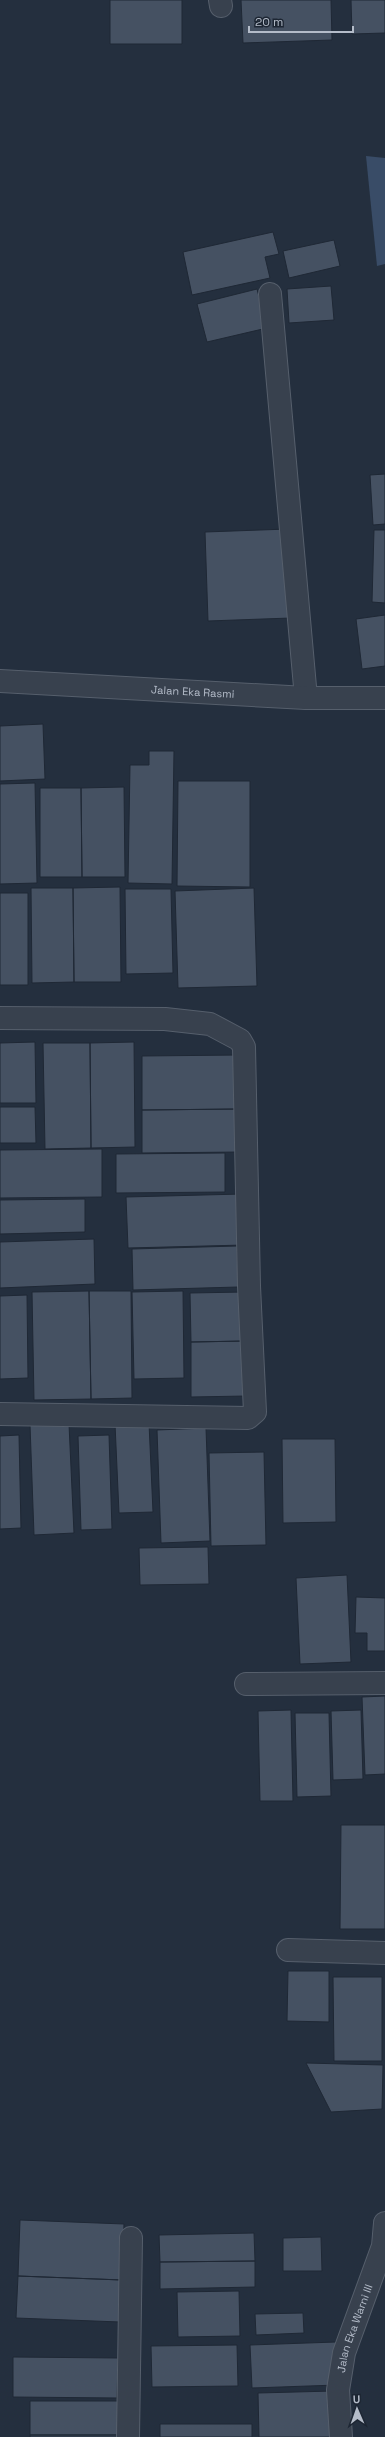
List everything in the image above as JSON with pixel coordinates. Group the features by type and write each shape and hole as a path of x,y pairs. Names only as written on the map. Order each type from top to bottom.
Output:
{"street":[{"path":"270,294 306,698"},
{"name":"Jalan Eka Rasmi","path":"0,681 306,698 385,698"},
{"path":"0,1018 166,1019 210,1024 240,1040 244,1047 248,1286 255,1412 248,1418 0,1414"},
{"path":"246,1684 385,1683"},
{"path":"288,1950 385,1953"},
{"name":"Jalan Eka Warni III","path":"342,2437 338,2390 344,2353 384,2246 385,2223"},
{"path":"128,2437 131,2238"}],"water":[{"path":"366,156 385,158 385,264 377,266"}],"building":[{"path":"110,0 182,0 182,44 110,44"},
{"path":"241,0 331,0 332,40 243,43"},
{"path":"351,0 385,0 385,33 352,34"},
{"path":"273,232 279,254 265,257 270,278 192,295 183,252"},
{"path":"334,240 340,266 289,278 283,251"},
{"path":"331,286 334,320 289,323 287,289"},
{"path":"257,289 267,328 207,342 197,304"},
{"path":"385,474 385,524 373,525 370,475"},
{"path":"288,529 291,618 208,621 205,532"},
{"path":"374,530 385,530 385,603 372,602"},
{"path":"385,615 385,666 362,669 356,619"},
{"path":"43,724 45,779 0,781 0,726"},
{"path":"149,751 174,751 172,884 128,883 130,765 149,765"},
{"path":"178,781 250,781 250,887 177,886"},
{"path":"35,783 37,883 0,884 0,784"},
{"path":"124,787 125,877 82,877 81,788"},
{"path":"40,788 81,788 82,877 40,877"},
{"path":"120,887 121,982 74,982 73,888"},
{"path":"31,888 73,888 74,982 32,983"},
{"path":"254,888 257,986 178,988 175,891"},
{"path":"125,889 171,889 173,973 126,974"},
{"path":"0,893 28,893 28,985 0,985"},
{"path":"35,1042 36,1103 0,1103 0,1043"},
{"path":"134,1042 135,1147 91,1148 90,1043"},
{"path":"43,1043 90,1043 91,1148 45,1149"},
{"path":"239,1055 239,1109 142,1110 142,1056"},
{"path":"0,1107 35,1107 36,1143 0,1143"},
{"path":"239,1109 239,1152 142,1153 142,1110"},
{"path":"102,1149 102,1197 0,1198 0,1150"},
{"path":"225,1153 225,1192 116,1193 116,1154"},
{"path":"242,1194 244,1245 128,1248 126,1197"},
{"path":"85,1199 85,1232 0,1234 0,1200"},
{"path":"94,1239 95,1284 0,1288 0,1242"},
{"path":"237,1246 238,1287 133,1290 132,1249"},
{"path":"89,1291 131,1291 132,1398 91,1399"},
{"path":"89,1291 91,1399 34,1400 32,1292"},
{"path":"183,1291 184,1378 134,1379 132,1292"},
{"path":"244,1292 245,1341 191,1342 190,1293"},
{"path":"27,1295 28,1378 0,1379 0,1296"},
{"path":"245,1341 246,1396 191,1397 191,1342"},
{"path":"149,1423 153,1512 119,1513 115,1424"},
{"path":"69,1424 74,1533 34,1535 30,1425"},
{"path":"206,1428 210,1541 161,1543 157,1430"},
{"path":"19,1435 21,1528 0,1529 0,1436"},
{"path":"109,1435 112,1529 81,1530 78,1436"},
{"path":"282,1439 335,1439 336,1522 283,1523"},
{"path":"264,1452 266,1545 211,1546 209,1453"},
{"path":"208,1547 209,1584 140,1585 139,1548"},
{"path":"347,1575 351,1662 300,1664 296,1578"},
{"path":"356,1597 385,1598 385,1651 367,1651 367,1633 355,1633"},
{"path":"385,1696 385,1774 365,1775 362,1697"},
{"path":"291,1710 293,1801 260,1801 258,1711"},
{"path":"361,1710 363,1779 333,1780 331,1711"},
{"path":"295,1713 329,1713 331,1796 297,1797"},
{"path":"341,1825 385,1825 385,1929 340,1929"},
{"path":"288,1971 329,1971 329,2022 287,2021"},
{"path":"333,1977 382,1977 382,2061 334,2061"},
{"path":"306,2063 383,2065 382,2109 331,2112"},
{"path":"20,2220 124,2224 122,2280 18,2276"},
{"path":"254,2233 255,2261 160,2262 159,2235"},
{"path":"321,2237 322,2271 283,2271 283,2238"},
{"path":"255,2261 255,2287 160,2289 160,2262"},
{"path":"18,2276 122,2280 120,2322 16,2318"},
{"path":"239,2291 240,2336 178,2337 177,2292"},
{"path":"303,2313 304,2333 256,2335 255,2314"},
{"path":"336,2342 337,2385 252,2388 250,2345"},
{"path":"237,2345 238,2386 152,2387 151,2346"},
{"path":"13,2357 118,2358 117,2398 13,2397"},
{"path":"333,2391 334,2437 259,2437 258,2393"},
{"path":"30,2401 123,2401 122,2435 30,2435"},
{"path":"160,2424 252,2424 252,2437 160,2437"},
{"path":"30,2435 122,2435 122,2437 30,2437"}]}
